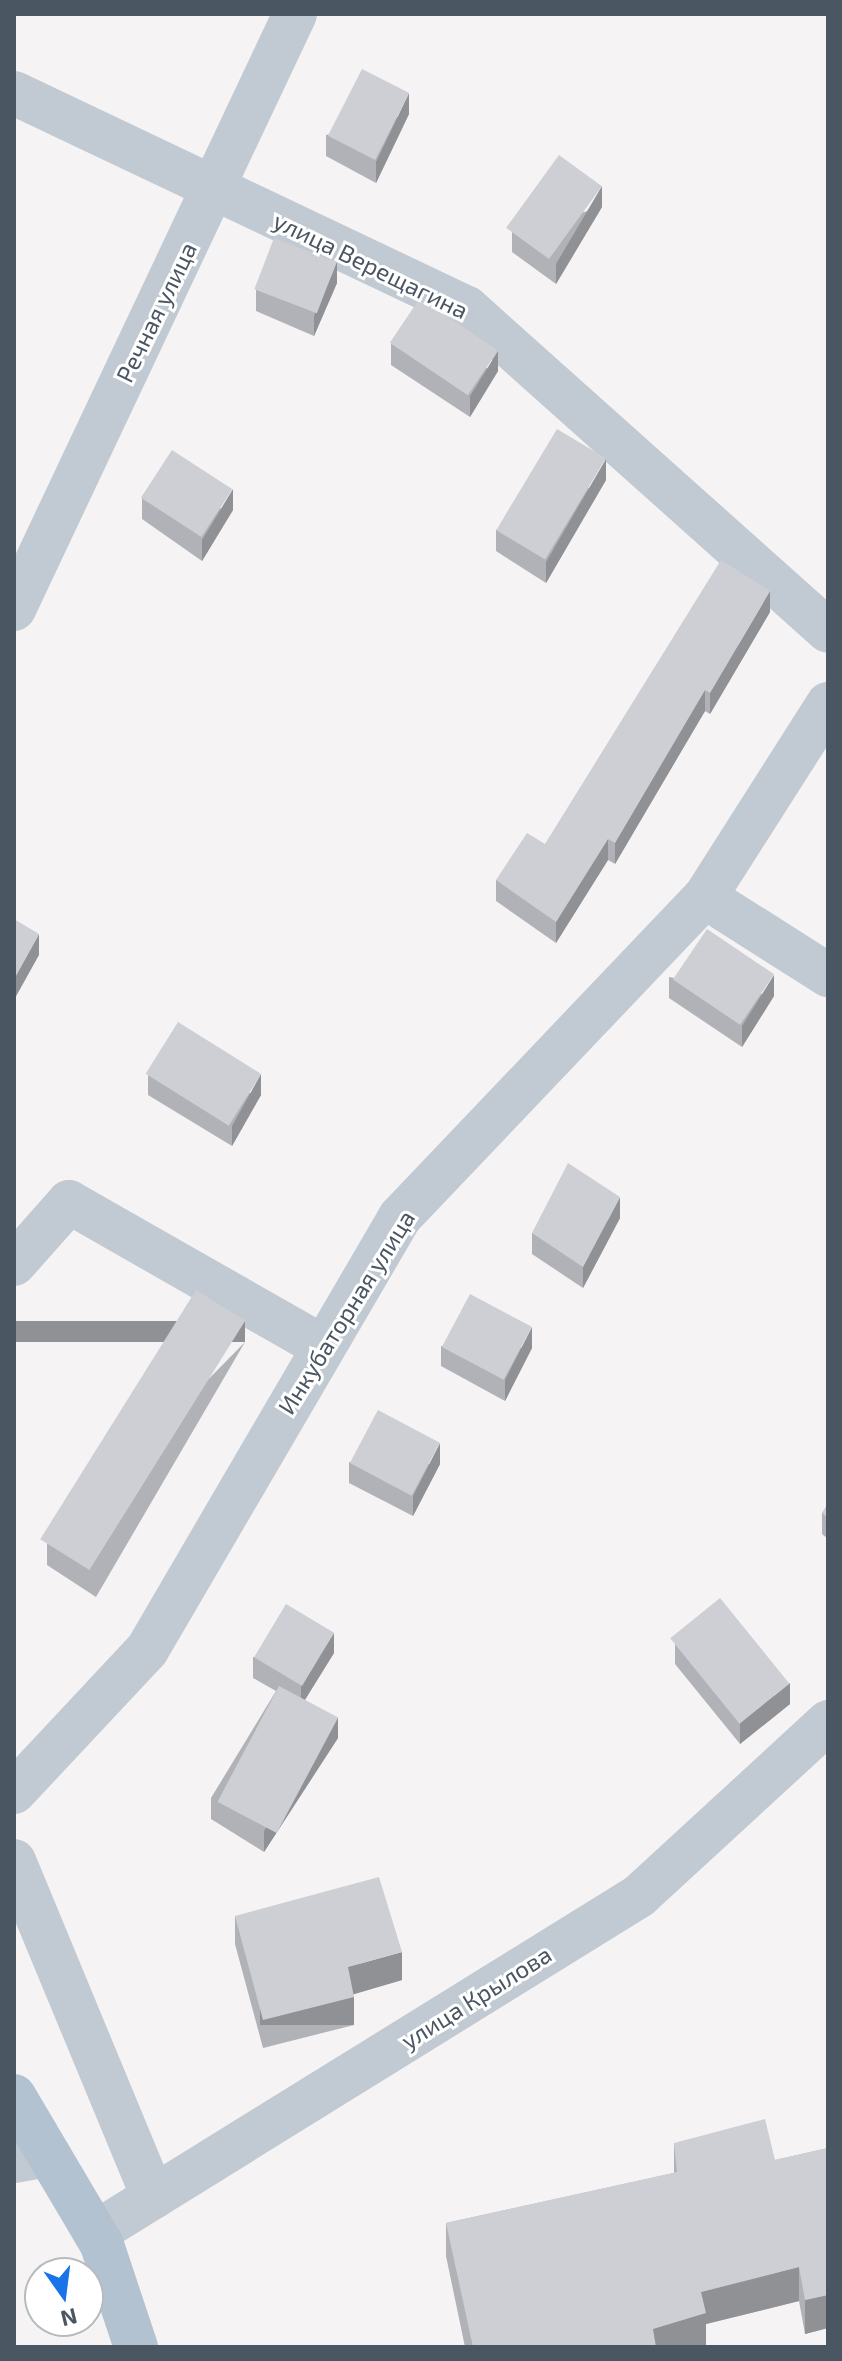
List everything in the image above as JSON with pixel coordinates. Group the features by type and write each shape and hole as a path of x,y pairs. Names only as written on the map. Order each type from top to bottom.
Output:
{"main road":[{"path":"14,2096 31,2158 95,2233 136,2347"}],"street":[{"name":"Речная улица","path":"14,609 295,14"},
{"name":"улица Верещагина","path":"14,93 467,308 828,631"},
{"name":"Инкубаторная улица","path":"14,1792 147,1650 321,1346 400,1217 705,897 828,704"},
{"path":"705,897 828,975"},
{"path":"14,1264 69,1202 321,1346"},
{"name":"улица Крылова","path":"95,2233 639,1896 828,1722"},
{"path":"14,1861 153,2197"}],"building":[{"path":"362,69 409,93 375,160 328,136"},
{"path":"559,155 602,186 549,259 506,228"},
{"path":"274,238 337,262 317,313 254,289"},
{"path":"420,298 498,351 468,395 390,343"},
{"path":"557,429 606,458 545,560 496,530"},
{"path":"172,450 232,489 201,537 141,498"},
{"path":"721,560 770,591 710,693 705,690 615,843 608,839 556,922 496,880 527,833 545,844"},
{"path":"14,919 39,934 14,979"},
{"path":"707,929 774,974 740,1025 673,980"},
{"path":"178,1022 261,1074 229,1126 146,1074"},
{"path":"568,1163 620,1197 583,1267 532,1233"},
{"path":"196,1290 245,1321 89,1570 40,1539"},
{"path":"470,1294 532,1327 504,1380 442,1347"},
{"path":"378,1410 440,1443 412,1496 350,1463"},
{"path":"828,1504 828,1518 822,1513"},
{"path":"720,1598 789,1683 739,1724 670,1638"},
{"path":"286,1604 334,1633 302,1686 254,1657"},
{"path":"279,1686 338,1717 277,1833 217,1802"},
{"path":"379,1877 402,1952 348,1967 354,1997 263,2020 235,1916"},
{"path":"765,2119 775,2160 828,2148 828,2295 805,2300 799,2267 701,2292 706,2313 653,2329 656,2347 473,2347 446,2223 677,2172 674,2143"}]}
